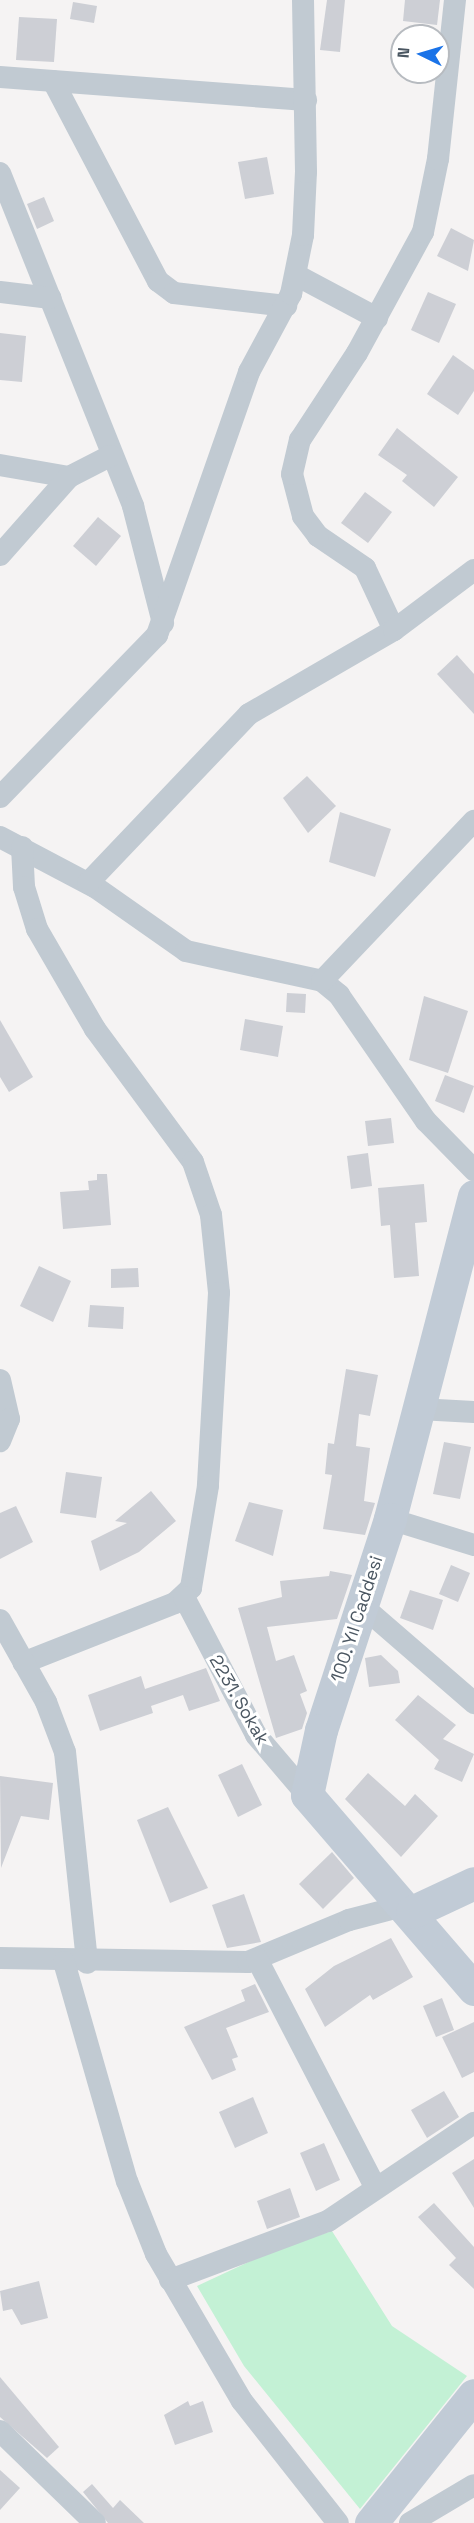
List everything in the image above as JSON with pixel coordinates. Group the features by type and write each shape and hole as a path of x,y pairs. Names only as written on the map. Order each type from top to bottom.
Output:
{"street":[{"path":"0,797 146,650 163,623 184,547 249,372 286,306 296,275 304,214 306,100 303,0"},
{"path":"394,630 365,568 318,536 303,516 292,474 300,440 377,318 414,254 428,217 455,0"},
{"path":"0,77 306,100"},
{"path":"53,81 158,281 174,293 286,306"},
{"path":"0,173 51,298 144,540 163,623"},
{"path":"296,275 377,318"},
{"path":"0,292 51,298"},
{"path":"0,555 69,477 110,456"},
{"path":"0,465 69,477"},
{"path":"88,883 249,714 394,630 474,570"},
{"path":"322,981 474,820"},
{"path":"0,837 88,883 186,951 322,981 339,995 426,1121 474,1170"},
{"path":"22,847 24,887 37,929 95,1029 193,1162 210,1215 219,1325 208,1486 198,1569 184,1597 23,1663"},
{"name":"100. Yıl Caddesi","path":"307,1795 311,1762 390,1519 474,1196"},
{"path":"0,1380 9,1419 0,1441"},
{"path":"419,1409 474,1412"},
{"path":"390,1519 474,1545"},
{"name":"2231. Sokak","path":"184,1597 256,1735 307,1795"},
{"path":"361,1605 474,1703"},
{"path":"0,1620 58,1732 71,1781 87,1963"},
{"path":"307,1795 409,1908 474,1989"},
{"path":"0,1958 87,1963 257,1959 349,1920 409,1908 474,1883"},
{"path":"257,1959 375,2187"},
{"path":"64,1962 133,2200 170,2280 261,2429 338,2523"},
{"path":"170,2280 328,2221 375,2187 474,2123"},
{"path":"371,2523 474,2395"},
{"path":"0,2432 95,2523"},
{"path":"410,2523 474,2485"}],"green space":[{"path":"332,2231 392,2326 467,2376 360,2509 244,2366 197,2286 274,2250"}],"building":[{"path":"327,0 345,0 340,52 320,50"},
{"path":"405,0 440,0 437,24 403,21"},
{"path":"73,2 97,6 94,23 70,19"},
{"path":"19,17 57,19 54,62 16,60"},
{"path":"267,157 274,194 245,199 238,162"},
{"path":"44,197 54,221 37,229 27,204"},
{"path":"451,228 474,240 468,271 437,256"},
{"path":"428,292 456,304 439,343 411,330"},
{"path":"0,333 26,336 22,382 0,380"},
{"path":"453,355 474,370 474,391 458,415 427,394"},
{"path":"397,428 458,477 434,507 402,481 407,475 378,455"},
{"path":"365,492 392,512 368,543 341,523"},
{"path":"98,517 121,536 96,566 73,546"},
{"path":"457,655 474,674 474,714 437,674"},
{"path":"307,776 336,806 308,833 283,798"},
{"path":"340,812 391,829 375,877 329,862"},
{"path":"287,993 306,994 305,1013 286,1012"},
{"path":"424,996 468,1011 448,1073 409,1060"},
{"path":"245,1019 283,1026 278,1057 240,1050"},
{"path":"0,1020 33,1077 9,1092 0,1077"},
{"path":"445,1075 474,1086 464,1113 435,1101"},
{"path":"391,1118 394,1143 368,1146 365,1121"},
{"path":"368,1153 372,1186 351,1189 347,1156"},
{"path":"97,1174 107,1174 111,1225 63,1229 60,1192 89,1190 88,1181 97,1180"},
{"path":"424,1184 427,1222 415,1223 419,1276 394,1278 390,1225 381,1226 378,1188"},
{"path":"39,1266 71,1281 53,1322 20,1306"},
{"path":"138,1268 139,1287 111,1288 111,1269"},
{"path":"90,1305 124,1307 123,1329 88,1327"},
{"path":"346,1369 378,1375 370,1416 359,1414 356,1446 370,1448 364,1501 375,1503 365,1535 323,1529 332,1475 325,1474 328,1443 334,1444"},
{"path":"444,1442 471,1447 460,1499 433,1494"},
{"path":"66,1472 102,1477 96,1518 60,1513"},
{"path":"151,1491 176,1521 139,1552 100,1571 91,1541 127,1523 115,1521"},
{"path":"249,1502 283,1510 273,1556 235,1541"},
{"path":"16,1506 33,1542 0,1559 0,1513"},
{"path":"451,1565 470,1573 458,1602 439,1594"},
{"path":"330,1571 352,1575 337,1619 267,1627 276,1661 294,1655 307,1691 300,1694 307,1713 302,1729 276,1738 238,1608 282,1597 280,1581 329,1576"},
{"path":"410,1590 443,1600 433,1630 400,1618"},
{"path":"381,1655 398,1671 400,1683 369,1687 365,1658"},
{"path":"206,1668 220,1701 189,1711 183,1695 151,1706 153,1713 100,1731 88,1695 141,1676 145,1689"},
{"path":"418,1695 456,1725 443,1739 474,1754 462,1782 434,1769 439,1760 395,1720"},
{"path":"242,1764 262,1805 238,1817 218,1775"},
{"path":"368,1773 405,1806 415,1794 438,1816 401,1857 345,1799"},
{"path":"0,1776 53,1783 49,1820 21,1816 1,1868"},
{"path":"168,1807 208,1888 170,1903 137,1820"},
{"path":"332,1852 354,1878 323,1909 299,1884"},
{"path":"244,1894 261,1942 227,1948 212,1905"},
{"path":"391,1938 413,1977 373,2000 370,1995 325,2027 305,1989 334,1966"},
{"path":"255,1984 269,2012 226,2028 238,2057 232,2059 236,2070 212,2080 184,2027 245,2001 241,1990"},
{"path":"442,1998 454,2030 436,2037 423,2006"},
{"path":"474,2022 474,2072 462,2078 442,2037"},
{"path":"444,2091 459,2117 427,2138 411,2110"},
{"path":"253,2097 268,2133 235,2148 219,2112"},
{"path":"324,2143 340,2180 316,2191 300,2153"},
{"path":"474,2159 474,2208 452,2173"},
{"path":"290,2188 300,2217 267,2229 257,2201"},
{"path":"434,2203 474,2247 474,2289 449,2265 456,2258 418,2217"},
{"path":"39,2281 48,2318 21,2325 12,2309 3,2311 0,2291"},
{"path":"0,2377 59,2447 47,2458 0,2417"},
{"path":"188,2401 190,2406 203,2401 213,2432 175,2445 164,2415"},
{"path":"0,2470 20,2488 0,2510"},
{"path":"92,2484 113,2508 120,2500 144,2523 108,2523 83,2492"}]}
